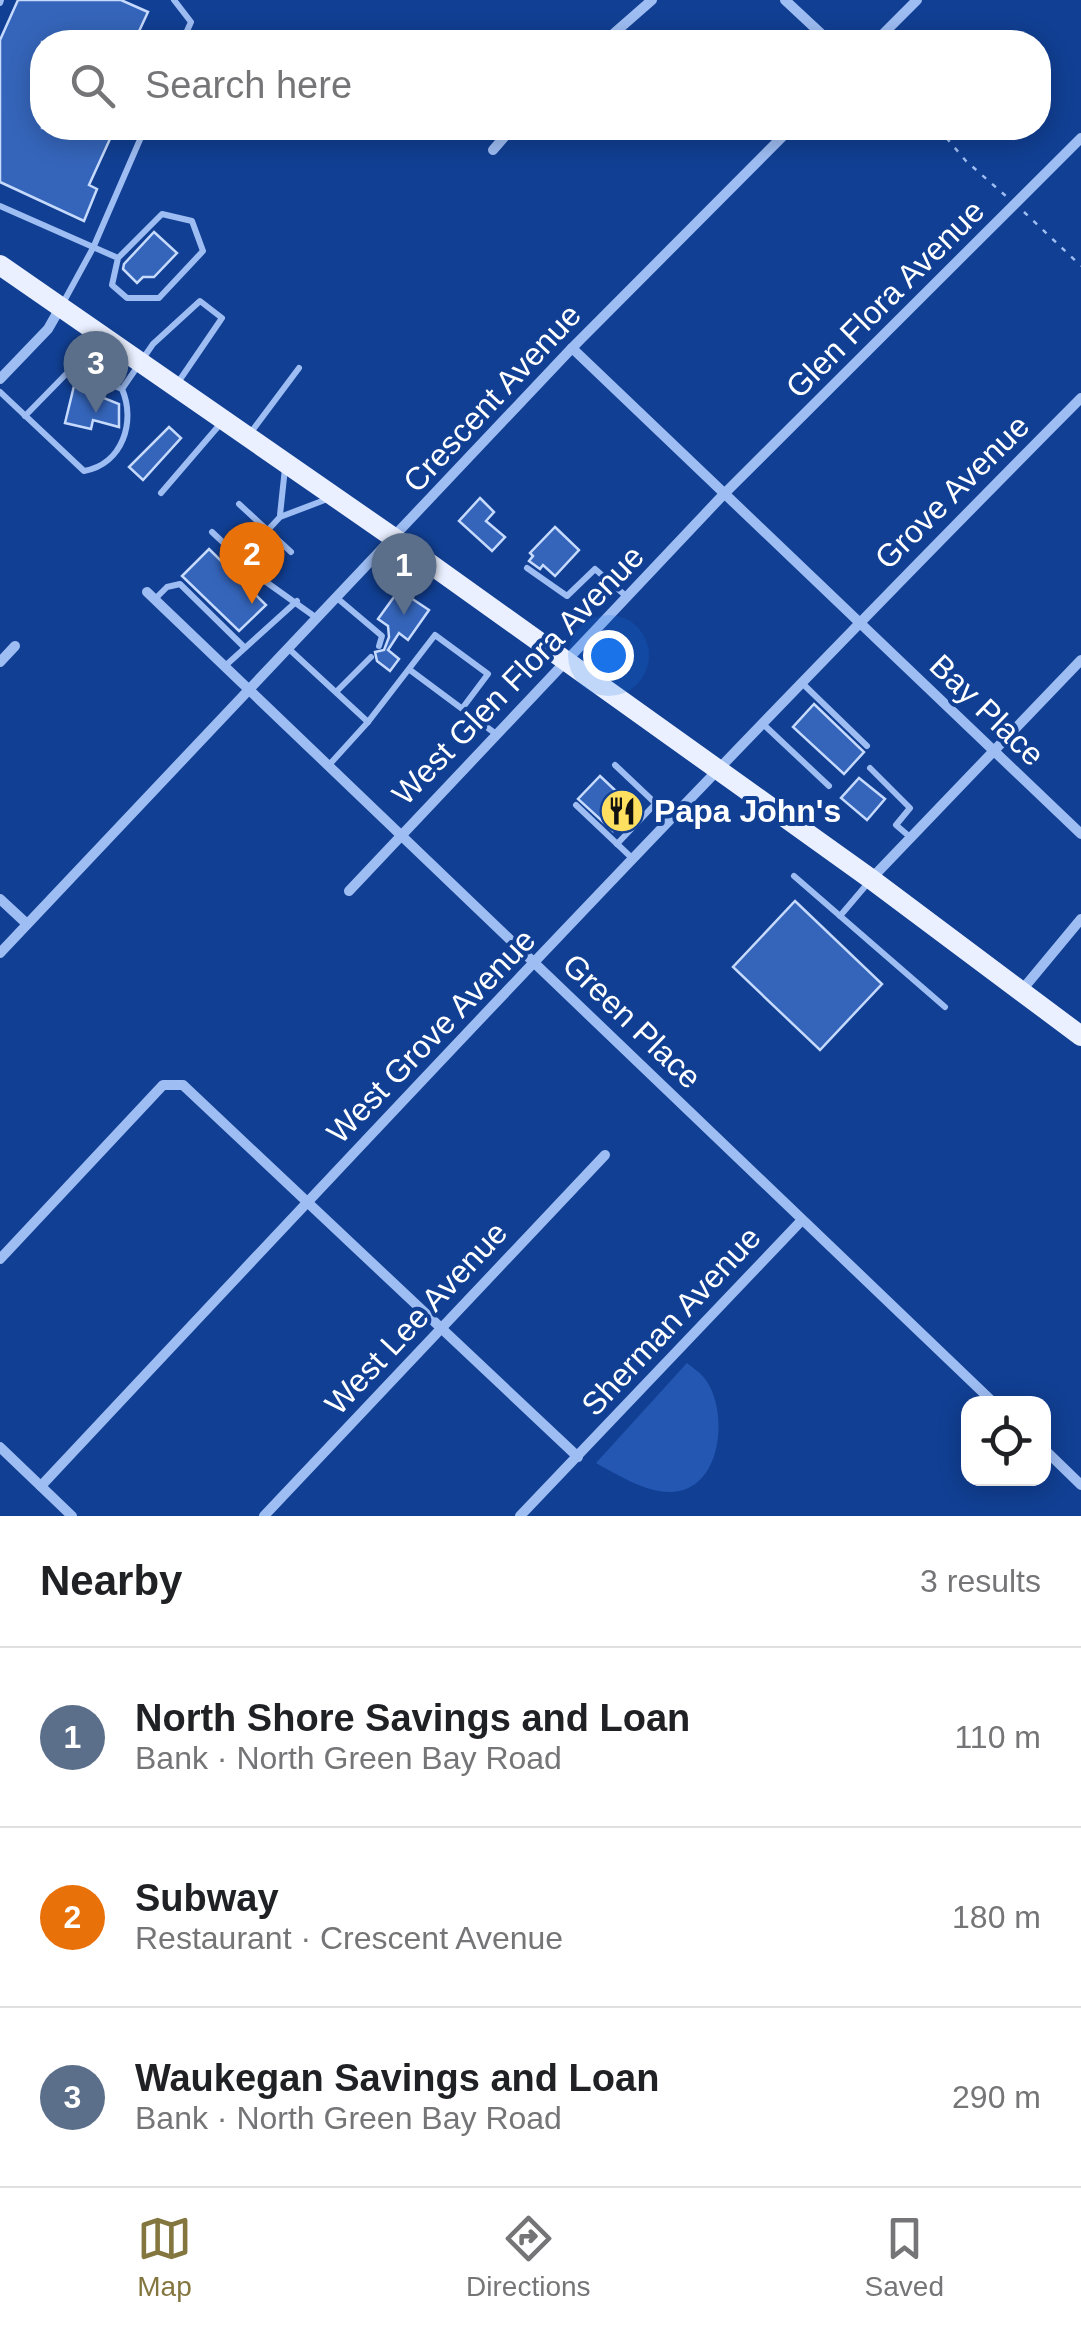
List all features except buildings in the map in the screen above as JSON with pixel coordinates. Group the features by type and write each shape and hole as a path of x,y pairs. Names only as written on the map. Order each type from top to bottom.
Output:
{"main road":[{"path":"4,275 61,307 336,497 871,879 1081,1036"}],"street":[{"path":"618,30 652,0"},
{"path":"785,0 817,30"},
{"path":"887,30 917,0"},
{"name":"Glen Flora Avenue","path":"724,495 1081,138"},
{"path":"493,150 502,140"},
{"name":"Crescent Avenue","path":"0,952 572,348 779,140"},
{"path":"0,379 48,329 61,307"},
{"path":"572,348 724,495"},
{"name":"Grove Avenue","path":"858,622 1081,398"},
{"name":"West Glen Flora Avenue","path":"349,891 724,495"},
{"name":"Bay Place","path":"724,495 1081,834"},
{"name":"Green Place","path":"150,596 987,1396"},
{"name":"West Grove Avenue","path":"41,1486 858,622"},
{"path":"0,662 15,646"},
{"path":"871,879 1081,660"},
{"path":"0,899 27,924"},
{"path":"1022,990 1081,919"},
{"path":"0,1259 163,1085 174,1084 201,1098 578,1457"},
{"name":"West Lee Avenue","path":"264,1516 605,1154"},
{"name":"Sherman Avenue","path":"520,1516 802,1220"},
{"path":"0,1447 72,1516"},
{"path":"1051,1456 1080,1482"}],"lane":[{"path":"174,0 191,22 187,30"},
{"path":"61,307 93,248 140,140"},
{"path":"0,206 118,258"},
{"path":"162,214 192,221 203,251 159,298 128,298 112,285 118,258 162,214"},
{"path":"122,389 140,362 200,302 222,318 176,386"},
{"path":"248,436 299,368"},
{"path":"0,392 25,416 84,472 106,462 124,440 129,409 122,389 71,369 25,416"},
{"path":"161,493 209,442 224,419"},
{"path":"280,516 284,461"},
{"path":"241,559 280,516 336,497"},
{"path":"239,504 290,552"},
{"path":"212,532 318,618"},
{"path":"527,568 567,596 596,568 626,597"},
{"path":"150,596 180,584 243,646"},
{"path":"338,598 382,636 379,646"},
{"path":"224,666 243,646 254,644 297,601"},
{"path":"328,766 368,722 435,634 488,674 464,706"},
{"path":"289,649 368,722"},
{"path":"336,692 370,657"},
{"path":"410,670 464,706 496,734"},
{"path":"802,683 866,746"},
{"path":"762,724 828,786"},
{"path":"615,765 672,818"},
{"path":"870,768 910,808 896,825 910,837"},
{"path":"617,844 656,803"},
{"path":"576,805 633,860"},
{"path":"794,876 944,1007"},
{"path":"840,916 871,879"}],"shaded area":[{"path":"687,1363 705,1379 717,1411 716,1448 701,1479 687,1489 660,1491 631,1482 596,1463"}],"place":[{"name":"Waukegan Savings and Loan","path":"96,413"},
{"name":"Subway","path":"252,604"},
{"name":"North Shore Savings and Loan","path":"404,615"},
{"name":"Papa John's","path":"622,811"}]}
